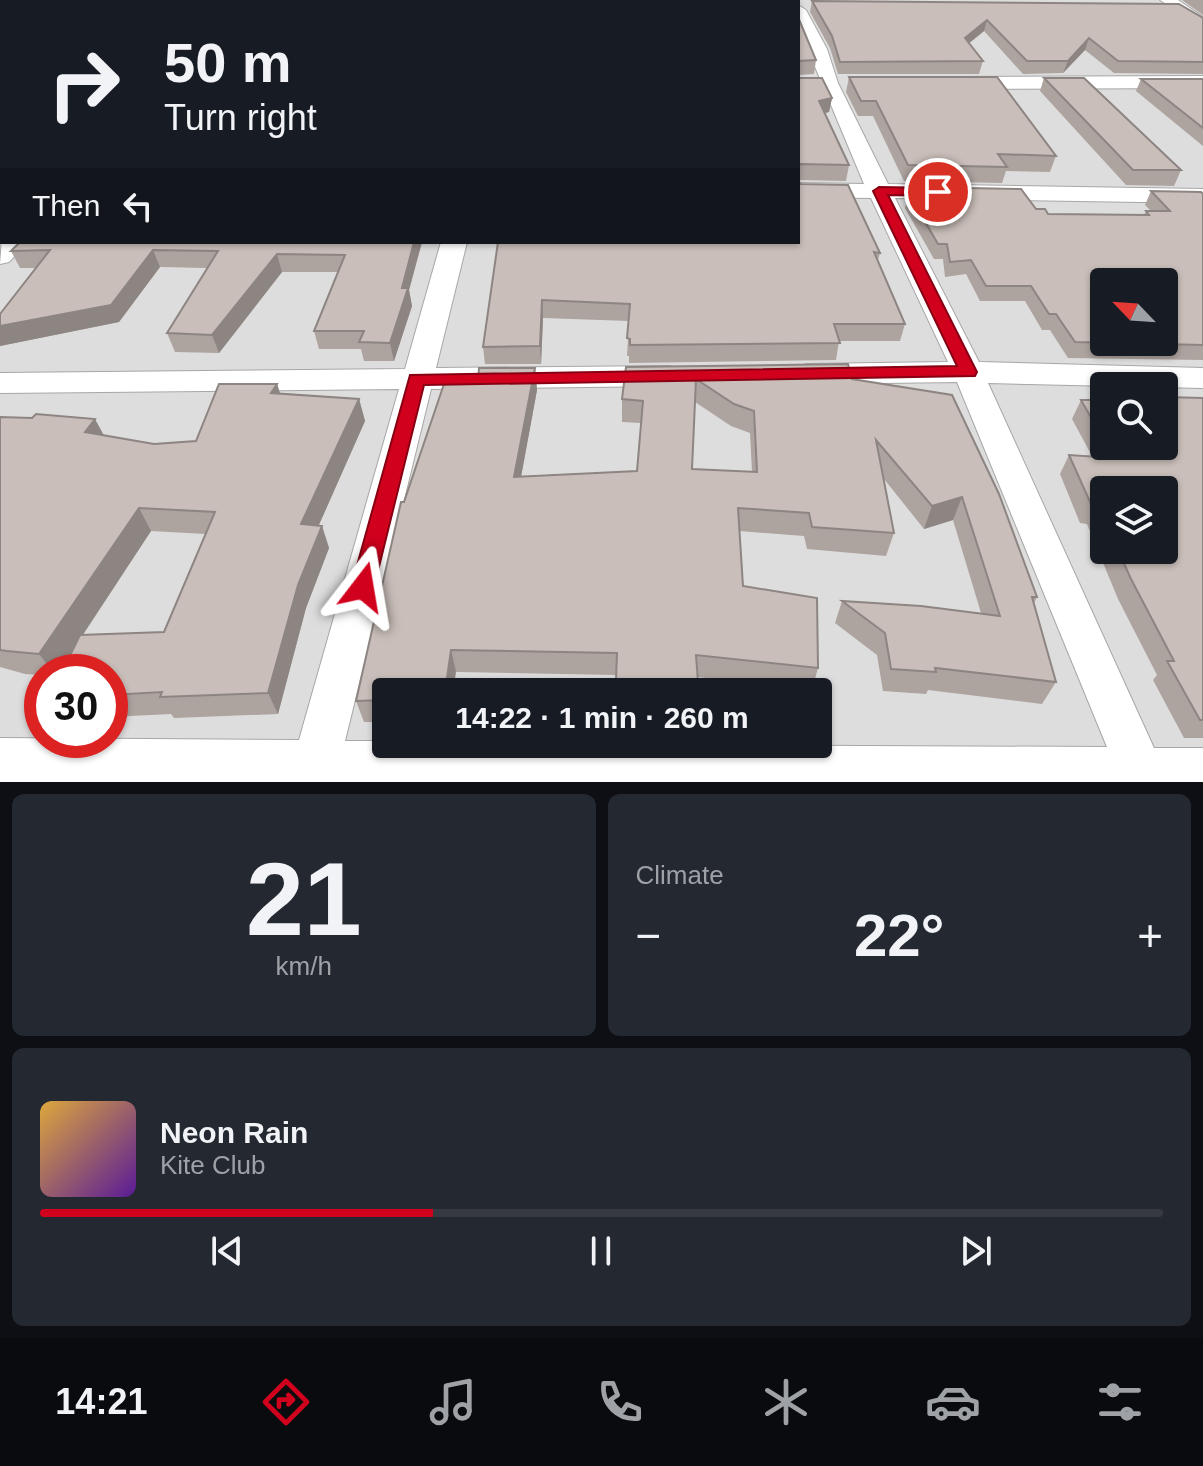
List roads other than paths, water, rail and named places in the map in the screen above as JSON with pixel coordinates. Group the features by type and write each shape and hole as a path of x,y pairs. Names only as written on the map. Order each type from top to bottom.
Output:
{"street":[{"path":"1146,6 1172,3 1203,24"},
{"path":"800,6 829,83 968,372 1143,776"},
{"path":"938,83 1203,82"},
{"path":"800,190 1203,196"},
{"path":"314,773 453,244"},
{"path":"779,374 968,372 1203,378"},
{"path":"0,383 700,375"},
{"path":"0,761 314,773 1143,776 1203,772"}]}
